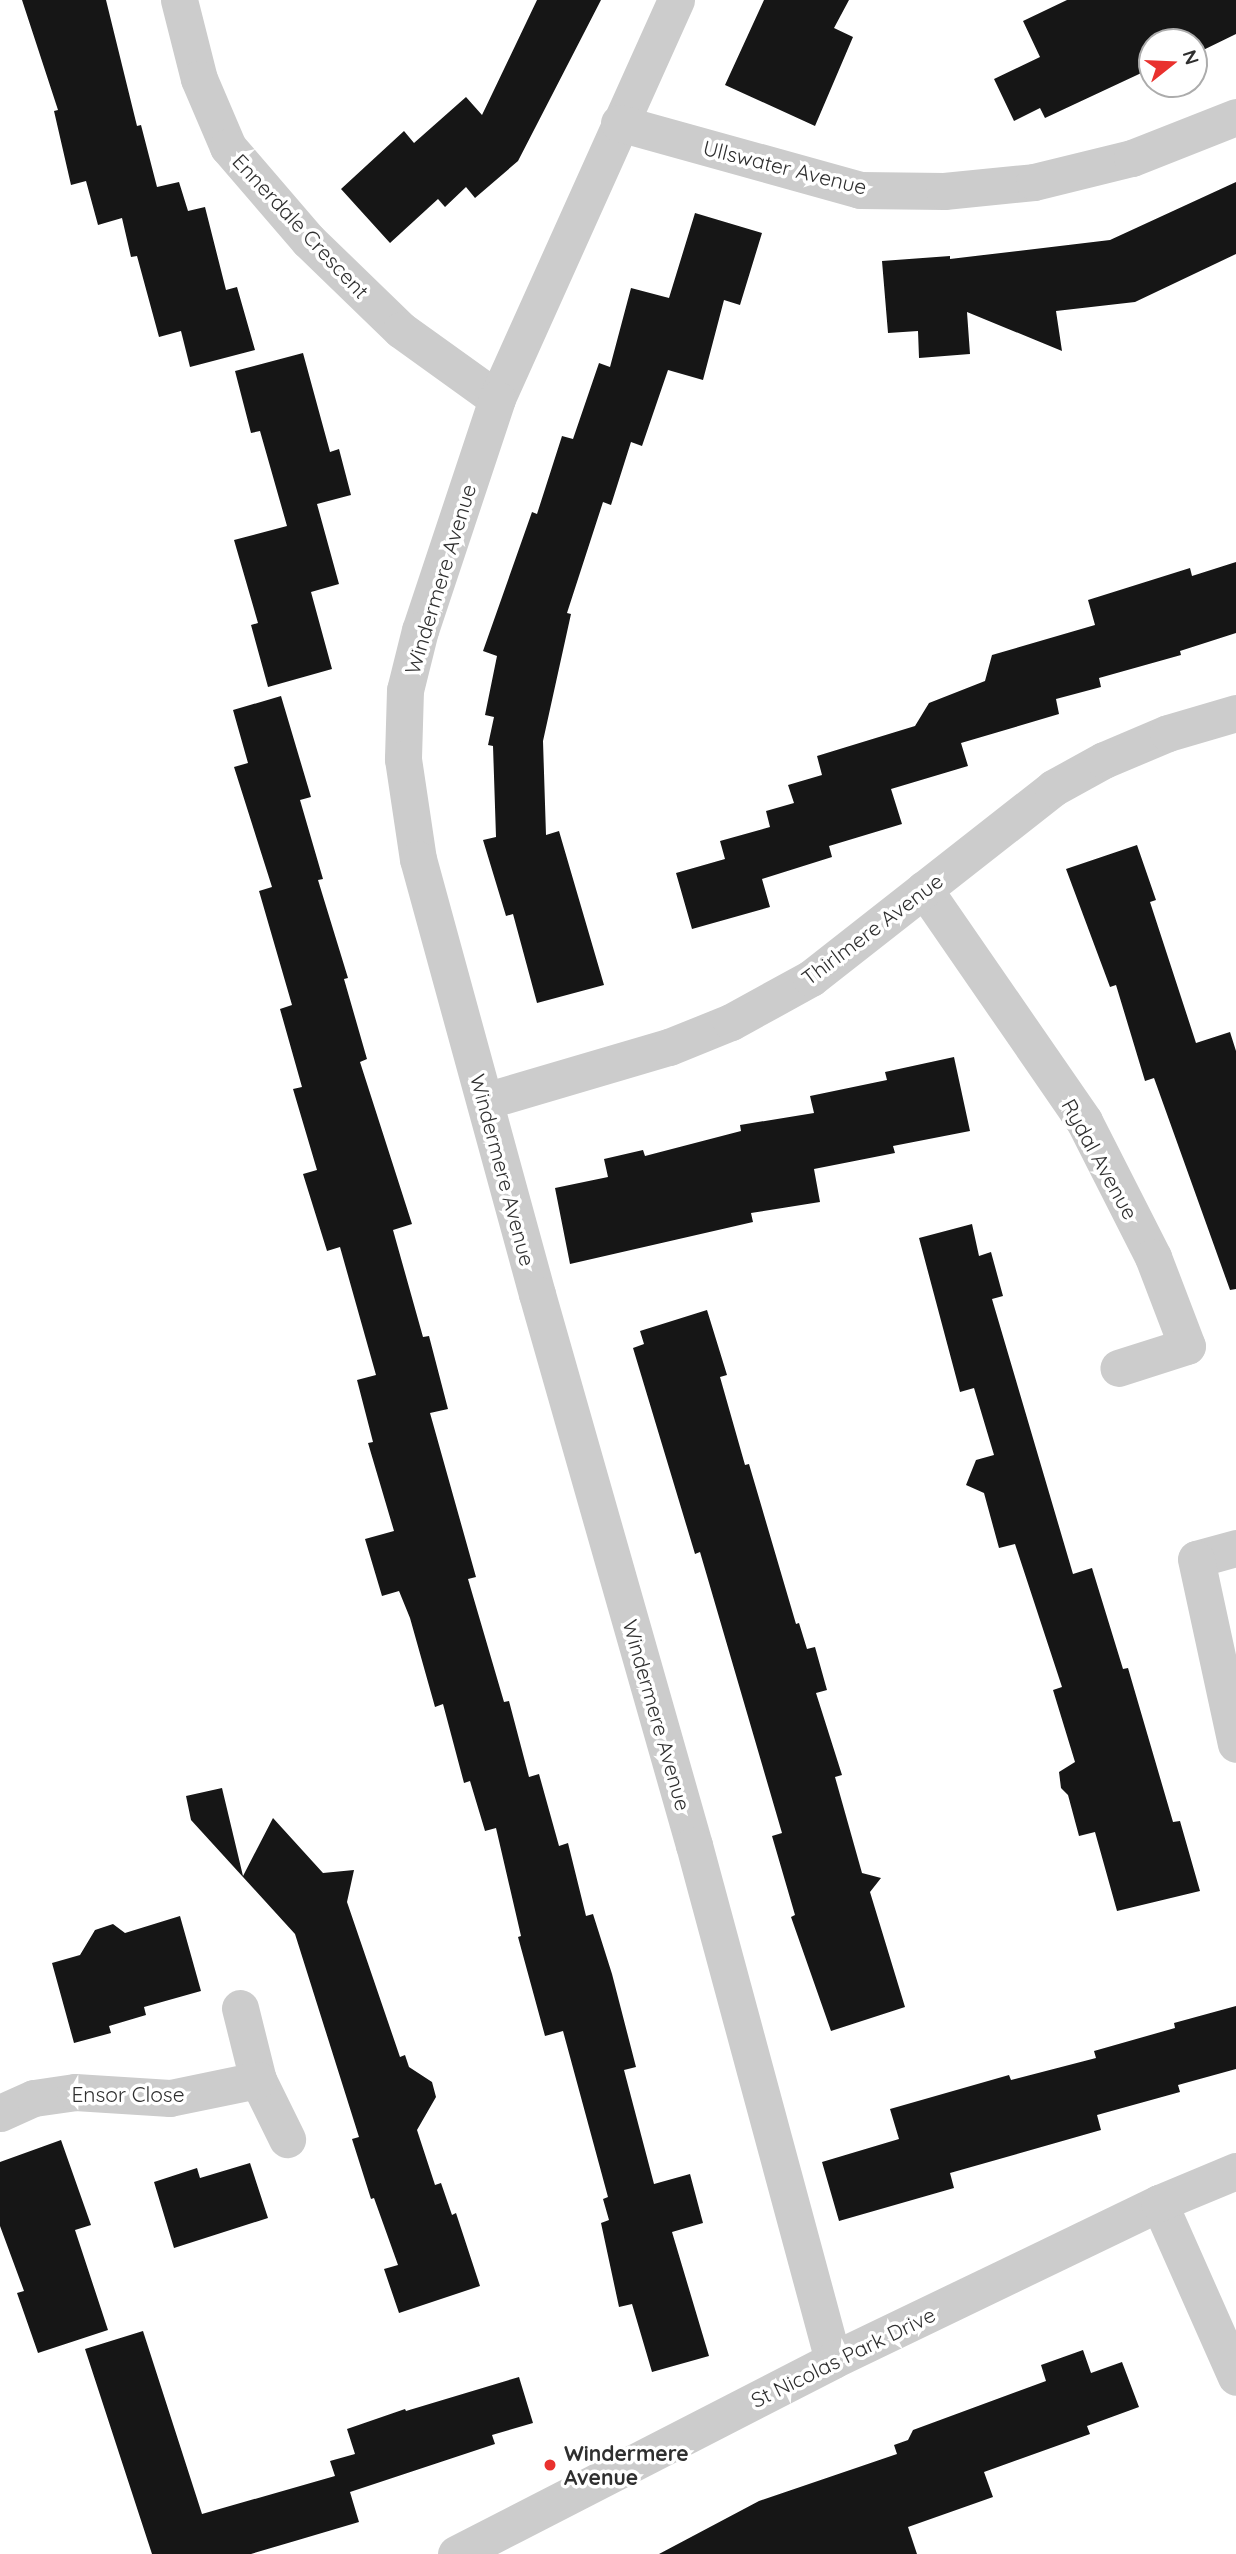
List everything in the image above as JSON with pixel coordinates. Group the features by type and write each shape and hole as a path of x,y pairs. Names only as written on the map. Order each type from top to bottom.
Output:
{"street":[{"name":"Ennerdale Crescent","path":"179,0 199,79 228,148 308,240 401,330 497,399"},
{"name":"Windermere Avenue","path":"676,0 497,399 420,630 405,690 403,759 418,859 537,1294 698,1858 833,2360"},
{"name":"Ullswater Avenue","path":"619,123 860,190 944,191 1034,182 1132,158 1236,117"},
{"name":"Thirlmere Avenue","path":"485,1101 669,1047 731,1022 811,978 1053,789 1104,760 1168,733 1236,713"},
{"name":"Rydal Avenue","path":"925,890 1084,1121 1153,1257 1187,1346 1118,1368"},
{"path":"1236,1548 1196,1559 1236,1744"},
{"path":"240,2008 258,2080 288,2139"},
{"name":"Ensor Close","path":"0,2113 34,2098 75,2092 170,2098 258,2080"},
{"name":"St Nicolas Park Drive","path":"456,2554 833,2360 1159,2203 1236,2171"},
{"path":"1159,2203 1236,2377"}],"building":[{"path":"22,0 106,0 137,126 141,125 157,187 179,182 188,211 205,207 226,290 237,287 255,350 190,367 181,331 159,337 137,256 131,257 122,218 98,225 86,181 71,185 54,111 58,110"},
{"path":"537,0 601,0 518,161 475,198 466,187 445,207 438,199 390,243 341,189 404,131 414,143 466,97 482,115"},
{"path":"764,0 849,0 834,28 853,37 815,126 725,85"},
{"path":"1067,0 1236,0 1236,34 1208,48 1208,28 1138,28 1138,75 1045,118 1040,108 1014,121 994,79 1040,57 1023,21"},
{"path":"1236,182 1236,254 1135,302 1056,311 1062,351 967,312 970,354 919,358 918,331 888,333 882,261 950,256 950,259 1110,240"},
{"path":"695,213 762,233 740,305 724,300 703,380 668,370 642,446 631,442 611,505 603,502 567,613 571,614 543,741 546,835 559,831 604,985 537,1003 513,914 506,916 483,840 496,837 493,746 488,745 494,717 485,715 497,656 483,651 532,512 537,514 562,436 573,439 599,363 610,367 631,288 669,298"},
{"path":"303,353 330,452 339,449 351,495 317,504 339,584 311,592 332,669 268,687 251,625 258,623 234,540 287,526 260,431 251,433 235,371"},
{"path":"1236,562 1236,633 1180,651 1181,655 1099,678 1101,687 1056,699 1059,714 961,743 968,766 891,789 902,824 829,846 832,857 762,879 770,907 692,929 676,873 725,859 720,841 770,827 766,811 794,803 788,785 822,775 817,756 915,726 929,703 985,681 992,655 1095,625 1088,600 1190,568 1192,576"},
{"path":"281,696 311,797 300,800 323,879 318,880 348,978 344,979 367,1059 360,1062 412,1224 393,1230 423,1337 429,1336 448,1409 430,1413 476,1577 468,1579 504,1702 509,1701 529,1777 539,1774 559,1846 568,1843 586,1916 593,1914 612,1974 636,2067 624,2070 654,2184 690,2174 703,2223 672,2232 709,2356 652,2372 632,2304 619,2307 601,2223 609,2220 603,2199 608,2197 563,2031 545,2036 518,1937 521,1936 496,1828 485,1831 470,1781 464,1783 443,1704 435,1707 410,1618 399,1591 382,1596 365,1539 394,1531 368,1443 373,1442 357,1380 376,1375 340,1247 327,1251 303,1174 317,1170 293,1089 302,1087 280,1009 292,1005 259,891 272,887 234,767 248,763 233,710"},
{"path":"1137,845 1156,900 1150,902 1196,1043 1230,1032 1236,1051 1236,1289 1230,1290 1154,1078 1145,1081 1116,985 1110,987 1066,869"},
{"path":"954,1057 970,1131 893,1146 895,1153 814,1169 820,1202 751,1213 753,1222 570,1264 555,1188 608,1177 604,1159 643,1150 645,1156 741,1131 740,1125 814,1113 810,1096 887,1080 885,1072"},
{"path":"972,1224 979,1256 991,1252 1003,1296 992,1299 1073,1574 1092,1568 1123,1669 1128,1668 1173,1822 1180,1821 1200,1891 1117,1911 1095,1832 1079,1836 1068,1795 1061,1788 1059,1772 1075,1762 1053,1690 1062,1687 1015,1544 999,1548 984,1493 966,1485 976,1460 994,1455 974,1388 960,1392 919,1238"},
{"path":"707,1310 727,1375 720,1377 745,1465 749,1464 796,1624 799,1623 807,1649 815,1647 827,1690 816,1693 842,1775 835,1777 862,1873 881,1878 870,1892 905,2007 831,2031 791,1917 795,1915 772,1836 782,1833 700,1552 695,1554 633,1348 644,1344 640,1331"},
{"path":"222,1788 243,1876 273,1818 323,1873 354,1870 347,1902 400,2057 405,2055 409,2067 432,2082 436,2097 417,2130 435,2185 441,2183 452,2215 456,2213 480,2286 399,2313 384,2269 398,2265 374,2198 371,2199 352,2139 359,2137 295,1934 191,1820 186,1796"},
{"path":"180,1916 201,1991 144,2007 146,2015 109,2026 111,2033 74,2043 52,1963 80,1955 95,1930 113,1924 125,1933"},
{"path":"1236,2006 1236,2069 1178,2085 1180,2092 1097,2115 1101,2130 950,2173 954,2188 839,2221 822,2162 899,2139 890,2109 1009,2075 1011,2080 1096,2058 1094,2051 1175,2028 1174,2023"},
{"path":"61,2140 91,2225 75,2230 108,2330 38,2353 17,2293 24,2291 0,2226 0,2162"},
{"path":"250,2163 268,2218 174,2248 154,2182 197,2168 200,2178"},
{"path":"143,2331 202,2514 335,2476 330,2461 355,2454 347,2429 405,2409 406,2411 519,2377 533,2423 492,2435 495,2444 350,2492 359,2522 251,2554 152,2554 85,2349"},
{"path":"1083,2350 1091,2373 1122,2362 1139,2407 1087,2426 1090,2434 984,2472 993,2497 908,2527 917,2554 659,2554 759,2501 897,2454 894,2445 908,2440 913,2430 1046,2381 1041,2365"}],"place":[{"name":"Windermere Avenue","path":"550,2465"}]}
